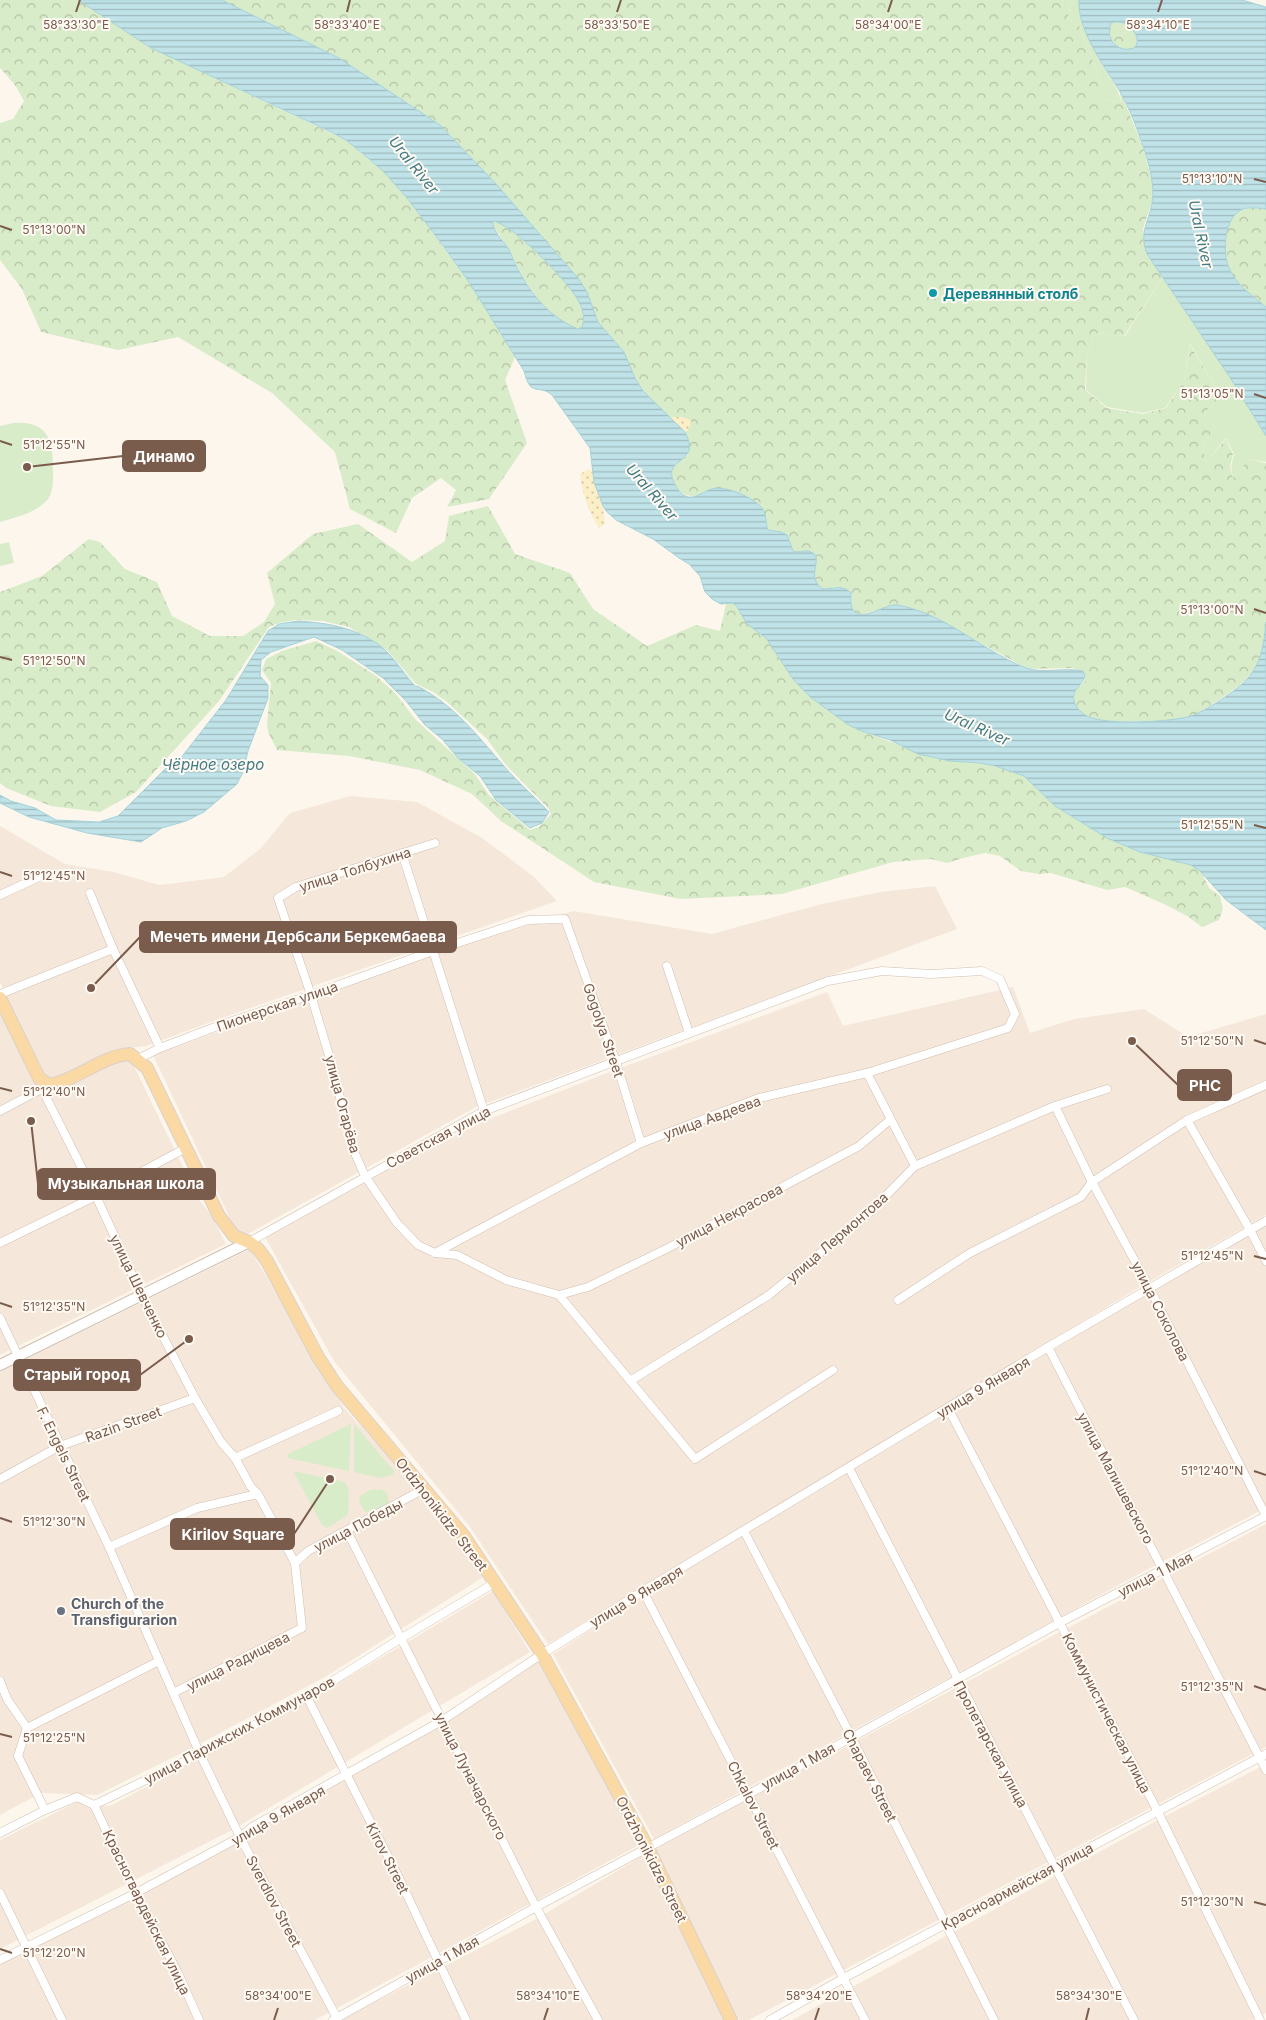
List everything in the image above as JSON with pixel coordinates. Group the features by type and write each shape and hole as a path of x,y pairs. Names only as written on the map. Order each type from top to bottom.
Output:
{"main road":[{"path":"0,996 39,1078 49,1084 62,1083 119,1054 130,1054 138,1059"},
{"name":"Ordzhonikidze Street","path":"138,1059 151,1075 224,1222 234,1236 249,1242 267,1260 318,1357 337,1386 464,1536 542,1654 648,1848 731,2020"}],"street":[{"name":"улица Толбухина","path":"278,898 296,887 435,843"},
{"path":"402,854 484,1111"},
{"path":"0,894 39,877"},
{"path":"90,893 113,949 160,1048"},
{"name":"улица Огарёва","path":"278,898 332,1062 353,1149 365,1176 397,1223 418,1245 435,1253 457,1255 506,1280 559,1295"},
{"name":"Пионерская улица","path":"138,1059 160,1048 223,1024 311,995 433,951 528,920 565,919"},
{"name":"Gogolya Street","path":"565,919 616,1062 641,1143"},
{"path":"0,996 113,949"},
{"path":"667,966 689,1033"},
{"name":"Советская улица","path":"0,1365 249,1242 484,1111 828,981 882,972 931,974 982,971 1000,979 1015,1014 1008,1028"},
{"name":"улица Авдеева","path":"435,1253 641,1143 759,1098 867,1073 1008,1028"},
{"path":"867,1073 915,1166"},
{"path":"0,1111 49,1084"},
{"name":"улица Шевченко","path":"49,1084 46,1097 96,1196 142,1296 195,1398 221,1442 235,1458 251,1487 258,1494 294,1563 302,1628"},
{"path":"898,1300 970,1253 1081,1196 1092,1182 1187,1120 1266,1085"},
{"name":"улица Лермонтова","path":"630,1381 769,1295 869,1213 915,1166 1055,1106 1107,1089"},
{"name":"улица Соколова","path":"1055,1106 1092,1182 1149,1287 1266,1516"},
{"name":"улица Некрасова","path":"559,1295 588,1288 668,1248 859,1146 890,1120"},
{"path":"1187,1120 1266,1261"},
{"path":"0,1244 186,1148"},
{"name":"улица 9 Января","path":"0,1960 136,1893 240,1837 252,1826 443,1720 542,1654 644,1591 1048,1347 1266,1221"},
{"path":"559,1295 695,1459 833,1370"},
{"name":"F. Engels Street","path":"0,1318 109,1547 200,1754"},
{"name":"улица Малишевского","path":"1048,1347 1263,1756 1266,1770"},
{"name":"Razin Street","path":"0,1479 60,1446 195,1398"},
{"name":"Коммунистическая улица","path":"948,1408 1061,1622 1261,2019"},
{"path":"235,1458 338,1411"},
{"name":"Пролетарская улица","path":"849,1468 1134,2020"},
{"name":"улица Победы","path":"294,1563 308,1551 424,1489"},
{"path":"109,1547 197,1508 258,1494"},
{"name":"улица 1 Мая","path":"336,2019 437,1961 749,1794 851,1736 958,1680 1061,1622 1266,1516"},
{"name":"улица Луначарского","path":"347,1531 536,1907 598,2020"},
{"name":"Chapaev Street","path":"744,1531 851,1736 994,2020"},
{"name":"улица Парижских Коммунаров","path":"94,1805 200,1754 306,1698 496,1582"},
{"name":"Chkalov Street","path":"644,1591 865,2020"},
{"name":"улица Радищева","path":"174,1693 302,1628"},
{"path":"45,1810 18,1756 27,1728 159,1661"},
{"path":"0,1681 7,1699 27,1728"},
{"name":"Kirov Street","path":"306,1698 399,1878 466,2020"},
{"path":"0,1705 7,1699"},
{"name":"Sverdlov Street","path":"200,1754 240,1837 336,2019"},
{"name":"Красноармейская улица","path":"770,2020 844,1978 1055,1865 1263,1756"},
{"path":"0,1833 45,1810 77,1797 94,1805"},
{"name":"Красногвардейская улица","path":"94,1805 136,1893 178,1973 199,2020"},
{"path":"0,1893 62,2020"}],"shaded area":[{"path":"350,796 417,802 482,838 533,876 557,901 146,1046 127,1048 61,1080 52,1081 40,1071 0,982 0,826 65,864 113,872 160,885 224,877 260,849 290,813"},
{"path":"935,886 957,929 476,1107 246,1235 235,1229 153,1055 433,955 573,911 712,934 822,904 880,892"},
{"path":"1013,987 1030,1033 1074,1019 1144,1009 1188,1037 1266,1014 1266,1215 1143,1285 548,1644 470,1527 334,1361 265,1237 382,1172 482,1122 607,1073 827,992 843,1026"},
{"path":"0,1008 42,1095 116,1060 130,1058 199,1200 211,1215 226,1244 0,1355"},
{"path":"1266,1226 1266,1508 1150,1568 654,1839 553,1654 654,1589 1147,1293"},
{"path":"250,1249 344,1408 427,1498 485,1576 325,1677 186,1751 97,1795 41,1793 0,1815 0,1372"},
{"path":"1266,1524 1266,1747 749,2020 739,2020 654,1850 1056,1634"},
{"path":"493,1591 530,1652 232,1830 0,1949 0,1840 77,1802 110,1806 298,1707"},
{"path":"539,1660 639,1845 315,2020 0,2020 0,1964 439,1727"},
{"path":"1266,1764 1266,2013 1252,2020 792,2020 1154,1822"},
{"path":"644,1855 725,2020 340,2020 538,1918"}],"green space":[{"path":"0,0 78,0 196,69 346,140 385,173 407,198 469,282 515,357 505,380 527,443 489,499 447,507 456,490 441,478 412,498 396,533 350,509 335,452 272,393 178,337 118,350 41,332 22,289 0,260 0,123 13,119 24,101 15,85 0,68"},
{"path":"222,0 1071,0 1068,18 1080,27 1102,85 1102,99 1121,103 1120,91 1143,147 1152,181 1152,201 1143,229 1147,254 1163,277 1124,336 1096,333 1087,354 1085,390 1107,408 1143,414 1166,408 1184,381 1190,345 1222,398 1204,412 1216,428 1202,444 1206,462 1226,439 1233,454 1230,467 1233,478 1249,459 1266,463 1266,622 1263,649 1254,669 1240,685 1194,715 1158,721 1101,720 1084,714 1074,702 1074,694 1085,681 1083,671 1072,668 1028,669 946,624 911,608 861,614 855,612 852,608 851,593 837,587 823,589 820,587 815,580 815,568 805,551 796,552 793,550 787,536 768,530 762,508 705,491 698,495 690,496 678,490 672,478 672,471 679,461 688,455 689,440 685,432 688,430 682,417 668,417 643,391 617,344 598,322 587,292 578,278 440,125 339,58"},
{"path":"1071,0 1079,0 1082,16 1092,45 1117,89 1121,103 1102,99 1102,85 1080,27 1068,18"},
{"path":"1111,23 1124,23 1131,27 1137,41 1135,47 1124,49 1112,41 1109,33"},
{"path":"1266,209 1266,307 1245,289 1232,274 1226,256 1227,233 1234,215 1241,210"},
{"path":"493,221 512,231 524,241 569,287 581,306 583,315 582,327 578,329 560,321 540,302 525,281 509,249 493,226"},
{"path":"1163,277 1229,376 1266,436 1266,462 1249,459 1233,478 1231,467 1234,454 1226,438 1206,462 1202,444 1216,428 1204,412 1222,398 1190,344 1184,381 1165,408 1143,413 1107,407 1086,390 1087,354 1096,333 1125,336"},
{"path":"13,423 34,425 46,434 52,448 53,484 48,499 38,508 0,522 0,426"},
{"path":"488,506 515,554 570,573 593,609 647,646 696,625 720,631 726,604 733,603 751,627 766,638 793,679 809,696 847,724 934,758 980,763 1024,776 1055,806 1107,838 1140,852 1191,865 1201,871 1209,888 1220,896 1223,909 1219,920 1202,927 1187,916 1164,904 1125,887 1107,890 1051,873 1039,874 1021,871 1000,856 985,853 947,863 931,859 893,862 782,894 681,899 594,882 501,821 472,794 420,770 349,756 277,750 268,732 267,723 271,683 262,670 266,659 282,651 316,641 337,651 375,675 396,694 416,720 474,773 489,795 530,830 539,827 551,814 548,808 506,765 487,739 447,702 433,692 416,684 387,650 349,627 323,621 295,620 269,627 219,701 136,792 100,812 51,806 6,788 0,783 0,592 42,576 89,539 100,542 125,569 157,582 172,616 210,636 243,636 264,622 275,604 267,573 313,534 358,524 412,562 445,541 449,516"},
{"path":"9,542 14,563 0,566 0,544"},
{"path":"351,1424 349,1471 287,1458 288,1454"},
{"path":"354,1424 394,1471 393,1475 380,1478 354,1472"},
{"path":"293,1471 345,1482 349,1491 348,1515 327,1528 322,1525"},
{"path":"381,1489 387,1493 389,1502 378,1510 365,1512 359,1502 360,1496 370,1490"}],"sand":[{"path":"668,417 682,417 691,420 690,428 685,432"},
{"path":"589,469 593,472 603,506 605,524 599,528 584,495 581,481 580,474"}],"water":[{"name":"Ural River","path":"78,0 222,0 339,58 440,125 497,185 578,278 587,292 598,322 624,352 643,391 685,432 689,443 689,451 672,470 672,478 682,494 692,497 711,489 723,488 754,501 764,510 768,530 787,535 793,551 808,551 816,556 815,579 823,589 841,588 851,593 852,606 855,612 864,614 891,606 905,607 940,620 997,654 1026,668 1032,670 1083,671 1084,678 1074,693 1074,701 1078,708 1086,716 1098,720 1124,722 1170,720 1191,716 1229,694 1244,683 1253,672 1263,644 1266,622 1266,930 1226,900 1200,871 1191,865 1140,852 1107,838 1055,806 1024,776 995,766 950,761 918,754 890,740 847,724 809,696 793,679 766,638 747,624 733,603 721,604 712,599 705,592 700,576 689,564 653,539 616,520 606,511 594,482 590,448 552,395 543,390 532,388 529,385 524,371 469,282 407,198 385,173 346,140 151,48","holes":["493,221 512,231 549,264 568,286 581,305 582,327 578,329 559,319 536,297 523,279 508,248 496,232"]},
{"name":"Ural River","path":"1079,0 1242,0 1266,7 1266,209 1246,208 1237,213 1228,227 1225,245 1227,261 1232,274 1245,290 1266,307 1266,436 1229,376 1147,254 1144,234 1153,196 1151,174 1129,110 1087,35","holes":["1118,22 1131,27 1137,41 1135,47 1124,49 1112,41 1109,33 1111,23"]},
{"name":"Чёрное озеро","path":"298,621 321,623 353,631 383,648 416,687 430,693 464,721 514,777 549,812 542,823 530,828 496,800 480,776 458,758 442,739 425,725 406,701 383,678 342,650 314,637 271,652 261,660 260,676 268,685 268,698 248,751 243,772 237,784 204,812 186,821 162,828 141,842 87,833 29,817 0,803 0,795 11,801 35,808 56,820 99,822 118,816 165,769 180,759 226,700 268,631 279,624"}],"place":[{"name":"Деревянный столб","path":"933,293"},
{"name":"Динамо","path":"27,467"},
{"name":"Мечеть имени Дербсали Беркембаева","path":"91,988"},
{"name":"РНС","path":"1132,1041"},
{"name":"Музыкальная школа","path":"31,1121"},
{"name":"Старый город","path":"189,1339"},
{"name":"Kirilov Square","path":"330,1479"},
{"name":"Church of the Transfigurarion","path":"61,1611"}]}
